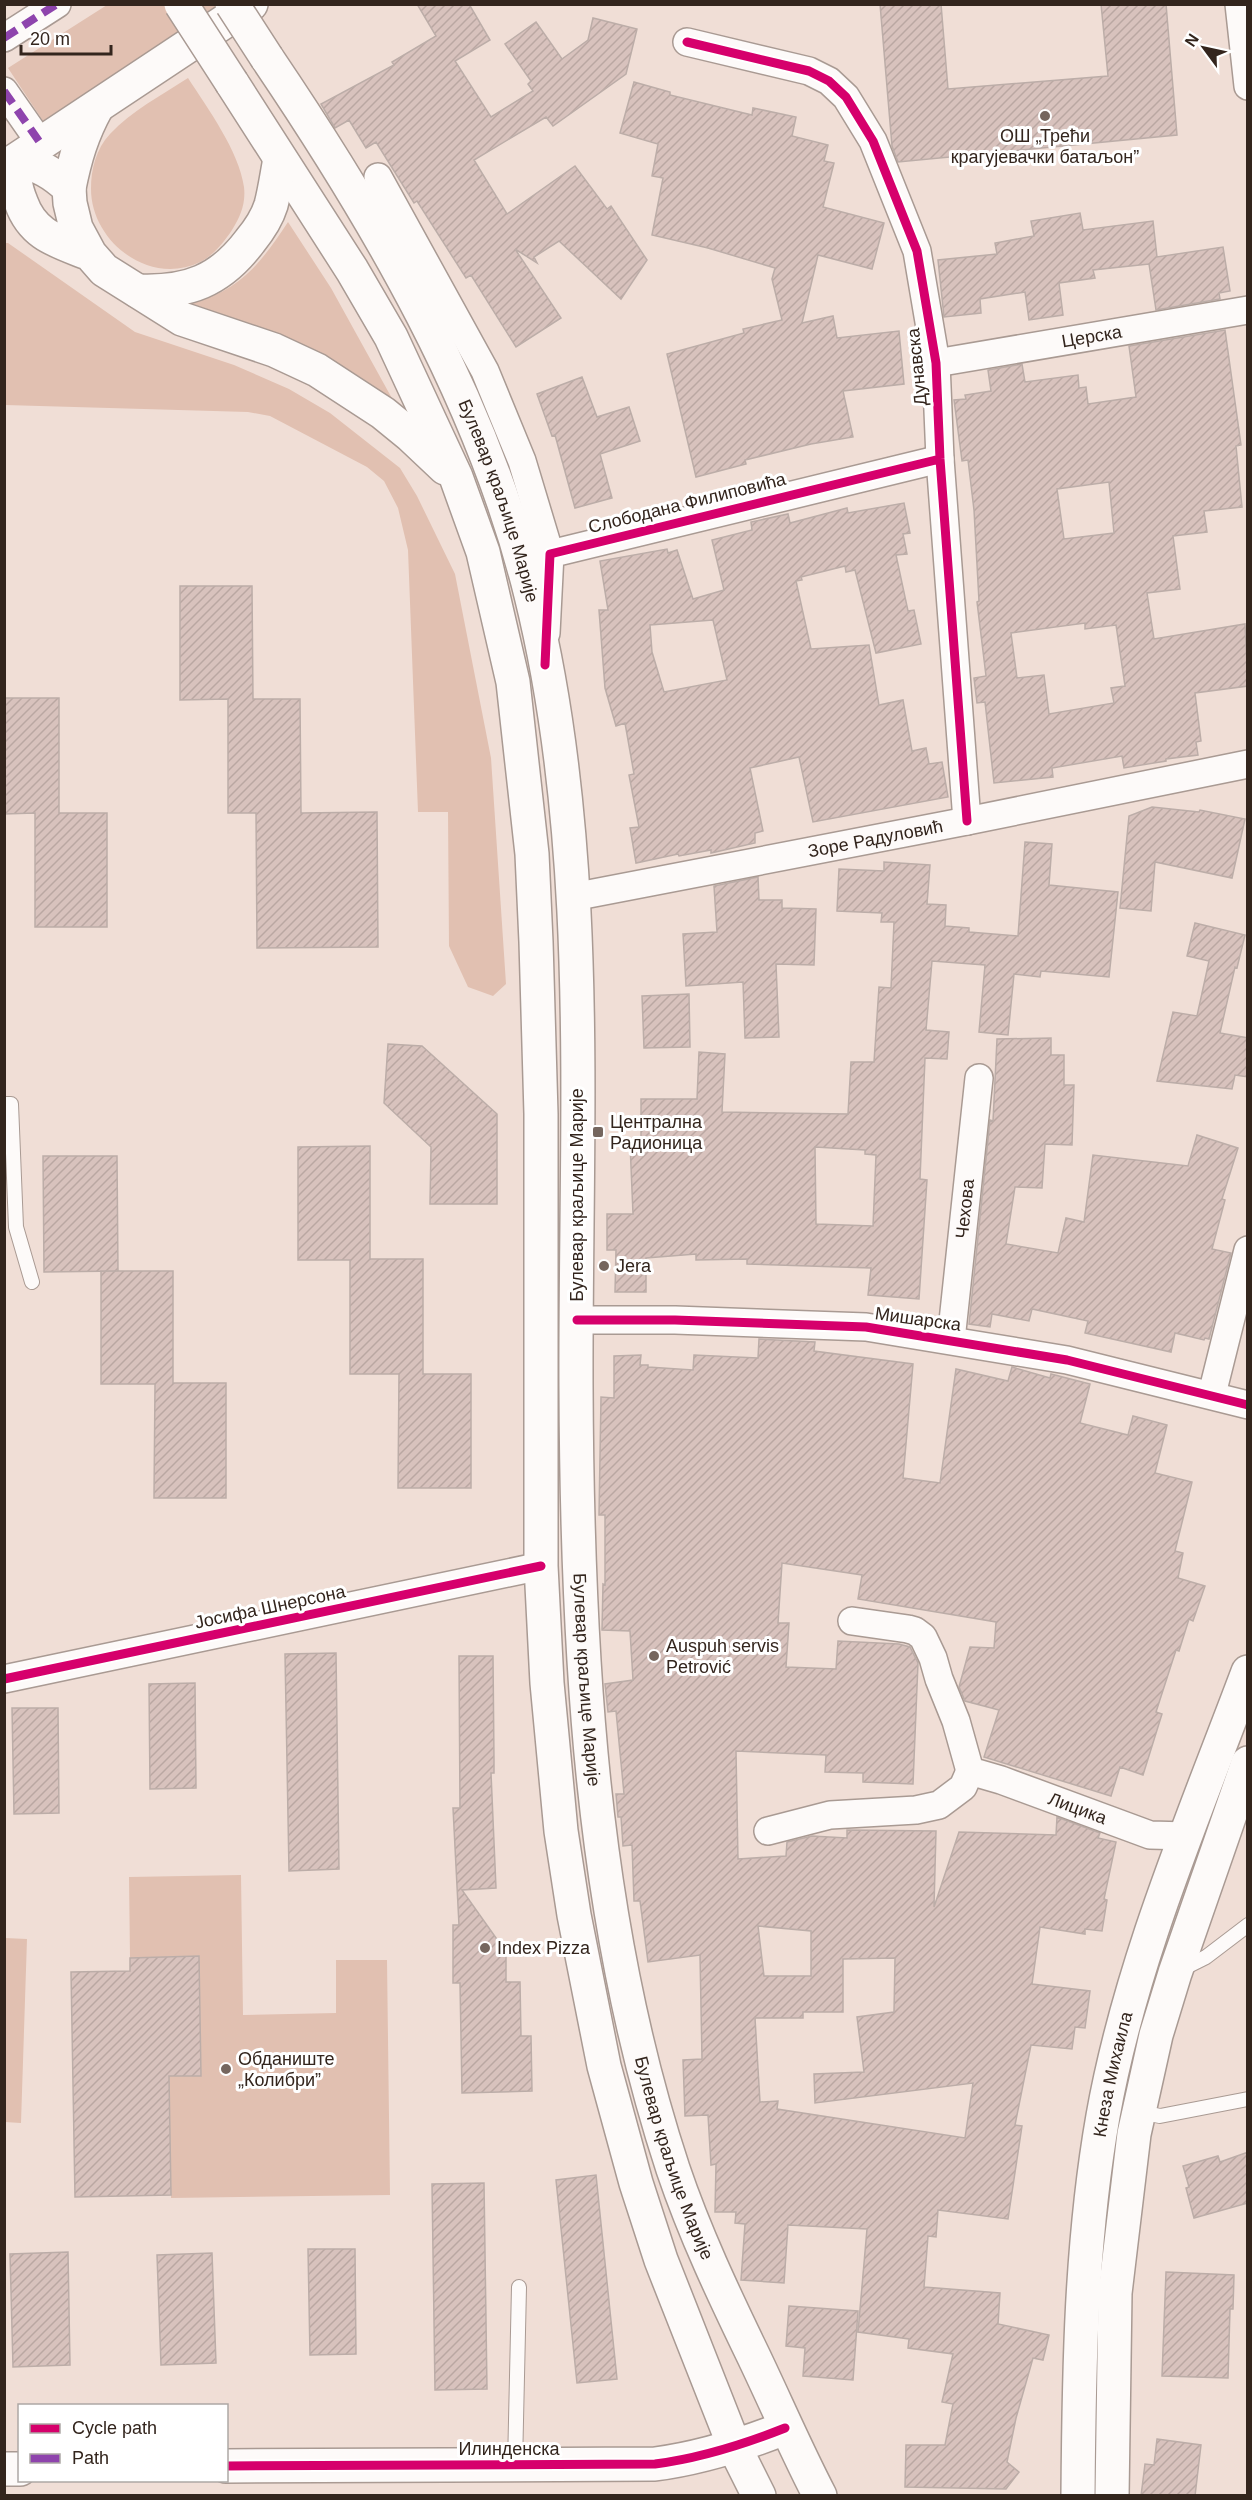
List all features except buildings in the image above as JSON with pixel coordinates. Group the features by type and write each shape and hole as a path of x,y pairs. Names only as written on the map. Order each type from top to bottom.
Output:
{"main road":[{"name":"Булевар краљице Марије","path":"181,4 352,270 391,338 456,477 483,552 513,682 532,854 541,1114 541,1566 544,1636 561,1831 574,1915 604,2066 636,2183 661,2260 735,2448 759,2496"},
{"path":"90,254 16,220 14,173 21,157 97,107 227,14 251,4"},
{"name":"Булевар краљице Марије","path":"227,14 267,58 393,262 459,391 483,447 506,509 532,598 557,733 573,897 578,1055 578,1521 585,1682 596,1791 616,1940 638,2043 673,2169 717,2281 785,2428 820,2496"},
{"path":"97,107 75,154 69,188 76,228 90,254 104,270 182,319 274,350 317,370 368,402 397,424 456,477"},
{"path":"21,157 47,170 69,188"},
{"path":"138,291 160,292 190,287 212,278 228,267 259,230 270,206 280,159"},
{"name":"Кнеза Михаила","path":"1078,2496 1078,2401 1084,2263 1103,2116 1141,1966 1248,1672"},
{"name":"Кнеза Михаила","path":"1112,2496 1115,2293 1134,2134 1156,2035 1175,1973 1248,1763"},
{"name":"Илинденска","path":"228,2466 655,2464 686,2460 735,2448 785,2428"}],"street":[{"path":"4,38 57,4"},
{"path":"1239,4 1248,86"},
{"name":"Дунавска","path":"687,42 809,71 829,81 846,97 873,141 917,251 936,363 940,459 967,821"},
{"path":"4,91 21,157"},
{"path":"378,177 485,371 522,461 550,554 545,664"},
{"name":"Церска","path":"936,363 1248,310"},
{"name":"Слободана Филиповића","path":"550,554 940,459"},
{"name":"Зоре Радуловић","path":"573,897 1248,764"},
{"name":"Чехова","path":"951,1340 979,1078"},
{"path":"1212,1394 1248,1250"},
{"name":"Мишарска","path":"577,1320 675,1320 866,1327 1067,1360 1212,1394 1248,1405"},
{"name":"Јосифа Шнерсона","path":"4,1679 541,1566"},
{"path":"768,1831 830,1815 916,1810 939,1805 963,1787 970,1771 956,1721 923,1637 908,1629 852,1621"},
{"name":"Лицика","path":"970,1771 1001,1780 1150,1835 1187,1836"}],"lane":[{"path":"4,1104 11,1104 16,1227 33,1282"},
{"path":"1175,1973 1206,1957 1248,1925"},
{"path":"1139,2112 1160,2116 1248,2099"},
{"path":"514,2465 519,2287"}],"shaded area":[{"path":"107,5 224,5 43,121 8,68"},
{"path":"188,78 236,159 244,187 244,199 240,215 232,230 209,256 200,262 181,268 161,268 143,264 112,242 101,226 94,208 91,189 92,174 95,160 105,140 118,126"},
{"path":"288,222 331,288 394,402 369,383 320,354 269,333 186,304 220,292 246,275 268,251"},
{"path":"4,243 8,243 135,332 234,365 289,389 330,413 400,468 417,496 455,574 491,758 506,984 493,996 468,987 449,946 448,812 418,812 408,550 398,508 384,481 367,467 270,416 248,412 5,405"},
{"name":"Обданиште „Колибри”","path":"241,1875 243,2015 336,2013 336,1960 387,1960 390,2195 171,2198 169,2076 200,2076 198,1956 130,1958 129,1877"},
{"path":"5,1938 27,1939 21,2123 5,2122"}],"marked path":[{"path":"4,38 57,4"},
{"path":"4,91 41,144"}],"cycle path":[{"path":"687,42 809,71 829,81 846,97 873,141 917,251 936,363 940,459 967,821"},
{"path":"545,665 550,554 940,459"},
{"path":"577,1320 675,1320 866,1327 1067,1360 1248,1405"},
{"path":"4,1679 541,1566"},
{"path":"228,2466 655,2464 721,2450 785,2428"}],"place":[{"name":"ОШ „Трећи крагујевачки батаљон”","path":"1045,116"},
{"name":"Централна Радионица","path":"598,1132"},
{"name":"Jera","path":"604,1266"},
{"name":"Auspuh servis Petrović","path":"654,1656"},
{"name":"Index Pizza","path":"485,1948"},
{"name":"Обданиште „Колибри”","path":"226,2069"}]}
